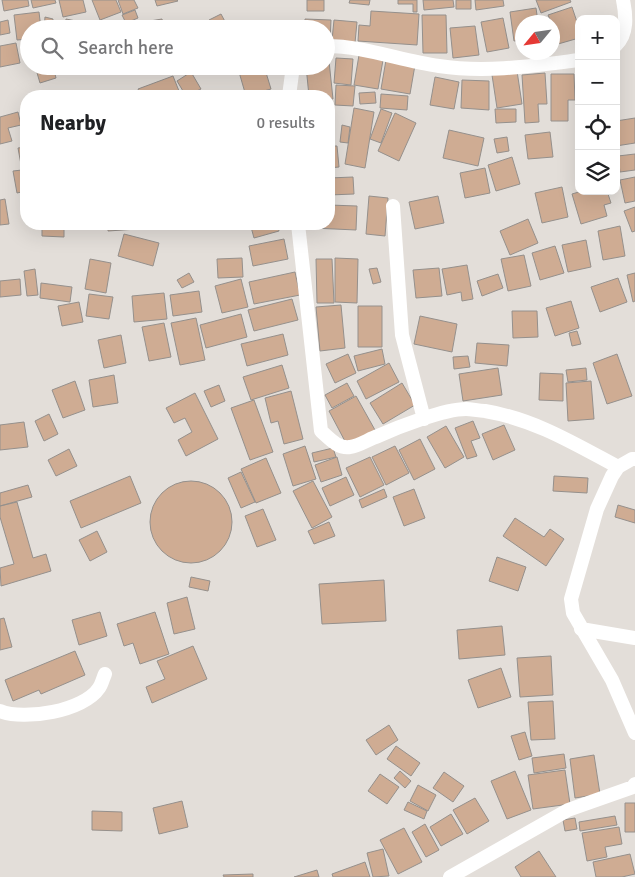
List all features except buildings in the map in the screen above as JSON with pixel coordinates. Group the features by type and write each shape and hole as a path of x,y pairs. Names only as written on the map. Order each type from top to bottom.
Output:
{"street":[{"path":"620,42 630,27 623,0"},
{"path":"335,47 386,54 438,66 468,69 508,69 575,61"},
{"path":"290,90 292,75"},
{"path":"393,206 402,335 424,420"},
{"path":"299,230 321,431 336,445 349,448 424,420 448,412 466,409 504,415 528,422 558,435 618,467"},
{"path":"635,459 618,467 612,476 597,509 571,599 573,613 612,680 635,734"},
{"path":"581,629 635,638"},
{"path":"0,711 6,714 24,716 40,715 76,705 99,689 105,674"},
{"path":"450,877 568,810 633,787 635,784"}]}
